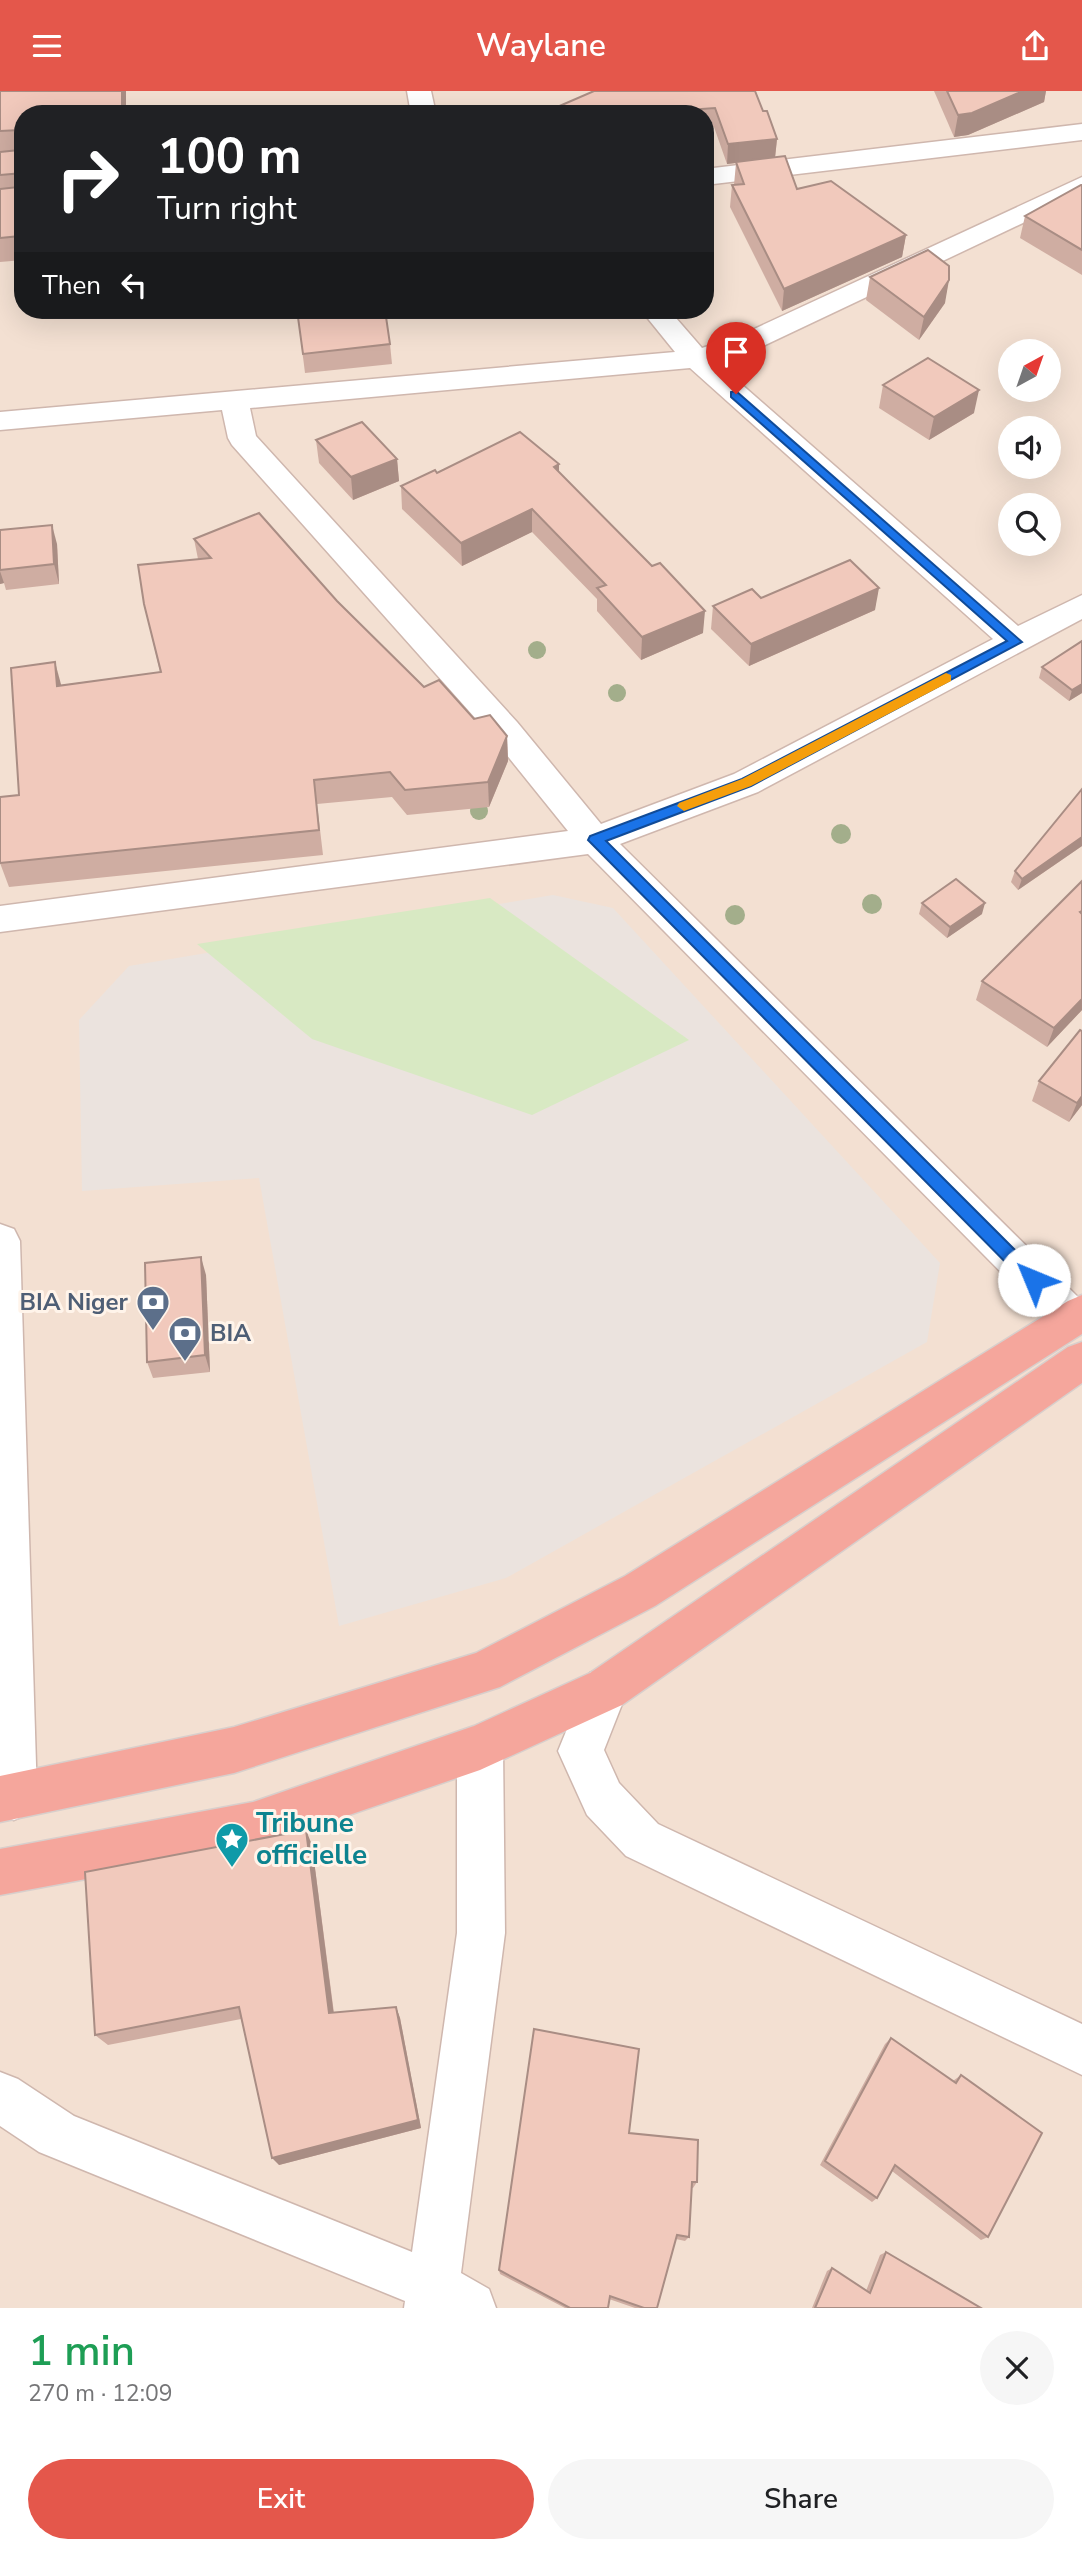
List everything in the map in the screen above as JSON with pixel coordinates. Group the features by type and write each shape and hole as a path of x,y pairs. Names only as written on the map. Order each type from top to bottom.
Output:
{"highway":[{"path":"0,1873 253,1825 480,1747 606,1689 1079,1331"},
{"path":"7,1798 234,1751 484,1672 640,1591 1079,1331"}],"street":[{"path":"714,176 1082,132"},
{"path":"0,421 696,359 750,342 1082,185"},
{"path":"663,319 696,359 1016,642"},
{"path":"234,399 242,438 505,730 595,840 1079,1331"},
{"path":"0,919 595,840 746,783 1082,606"},
{"path":"0,1241 7,1798"},
{"path":"606,1689 581,1751 603,1799 642,1840 1082,2050"},
{"path":"0,2097 57,2134 445,2301 481,1933 480,1747"}],"shaded area":[{"path":"0,91 1082,91 1082,2308 0,2308"},
{"path":"553,895 613,908 940,1263 927,1342 506,1578 339,1626 259,1178 82,1191 79,1020 129,966"}],"green space":[{"path":"490,898 689,1040 532,1115 312,1039 197,944"}],"building":[{"path":"0,91 122,91 122,105 14,105 14,130 0,131"},
{"path":"594,91 755,91 763,111 767,111 777,139 728,144 714,105 562,105"},
{"path":"947,91 1023,91 972,113 958,115"},
{"path":"14,151 14,174 0,175 0,152"},
{"path":"785,156 797,189 831,181 906,235 784,289 732,185 744,184 736,162"},
{"path":"1082,185 1082,250 1025,216"},
{"path":"14,187 14,237 0,238 0,189"},
{"path":"928,250 949,266 949,280 924,317 870,277"},
{"path":"298,319 386,319 390,344 303,354"},
{"path":"928,358 979,390 934,417 883,385"},
{"path":"362,422 397,459 351,477 316,440"},
{"path":"520,432 559,464 554,467 652,566 660,563 705,611 642,637 597,588 606,585 532,509 461,543 401,486 435,470 437,473"},
{"path":"259,513 337,601 424,687 439,680 474,719 490,715 507,736 488,782 405,790 390,772 314,780 319,830 0,863 0,797 19,795 11,668 55,662 57,686 161,672 144,604 138,565 211,558 194,539"},
{"path":"52,525 54,564 0,570 0,530"},
{"path":"850,560 879,588 751,644 713,606 752,589 761,598"},
{"path":"1082,641 1082,684 1072,690 1042,667"},
{"path":"1082,789 1082,837 1022,879 1015,871"},
{"path":"956,879 985,903 950,927 922,903"},
{"path":"1082,881 1082,999 1054,1028 982,981"},
{"path":"1080,1030 1082,1096 1077,1103 1039,1081"},
{"path":"201,1257 205,1355 147,1362 145,1263"},
{"path":"306,1830 329,2013 396,2007 418,2120 272,2158 239,2007 95,2035 85,1872"},
{"path":"534,2029 639,2049 629,2133 698,2140 697,2182 692,2182 689,2237 677,2235 657,2308 644,2308 610,2296 608,2308 570,2308 499,2270"},
{"path":"891,2038 956,2083 961,2075 1042,2133 988,2237 895,2165 877,2198 825,2161"},
{"path":"886,2252 981,2308 815,2308 832,2268 870,2293"}],"slow traffic":[{"path":"684,806 746,783 946,678"}],"place":[{"name":"BIA Niger","path":"153,1332"},
{"name":"BIA","path":"185,1363"},
{"name":"Tribune officielle","path":"232,1869"}],"route":[{"path":"736,394 1016,642 746,783 595,840 1034,1280"}]}
